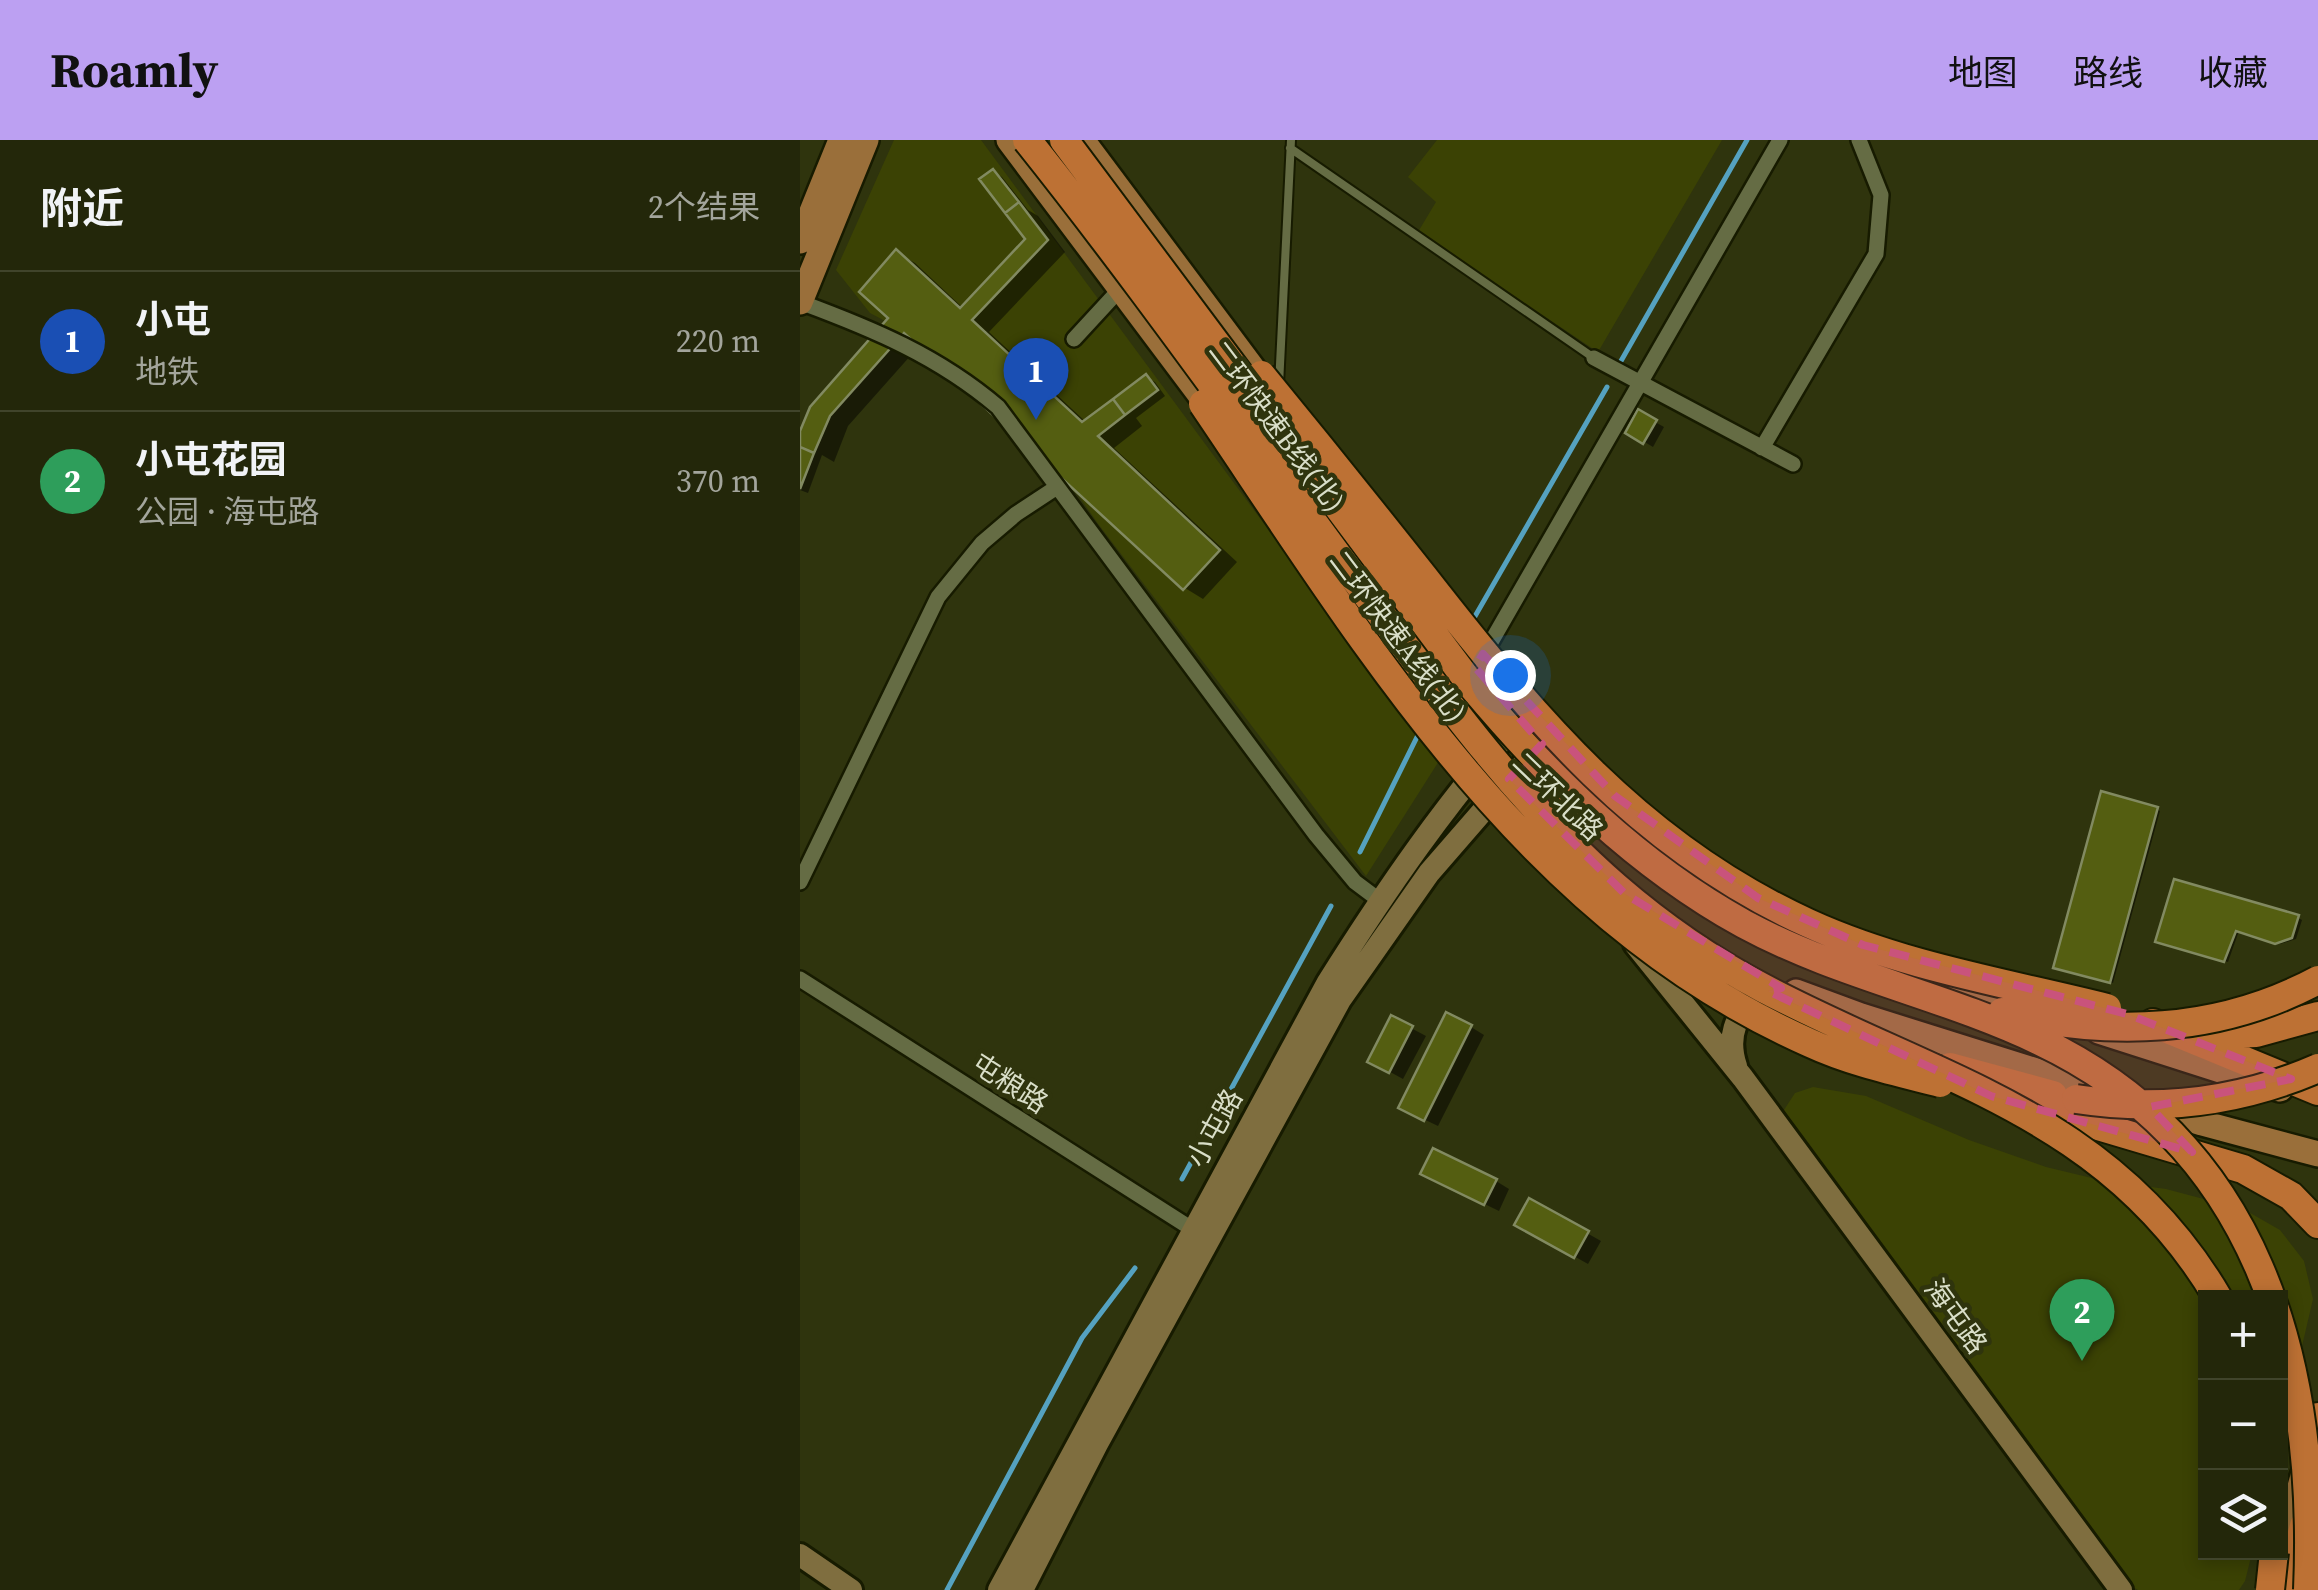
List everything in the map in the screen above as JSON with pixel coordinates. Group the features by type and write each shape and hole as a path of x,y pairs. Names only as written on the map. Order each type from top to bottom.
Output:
{"highway":[{"name":"二环快速A线(北)","path":"1026,140 1437,690 1533,806 1603,876 1674,932 1762,988 1860,1033"},
{"path":"1026,140 1266,498 1394,680 1483,793 1569,884 1656,956 1717,996 1781,1030 1872,1065 2024,1104 2244,1169 2291,1196 2318,1224"},
{"path":"1065,140 1318,445 1515,692 1585,768 1644,821 1730,882 1837,936 1952,970 2106,1008 2174,1030 2318,1091"},
{"name":"二环快速B线(北)","path":"1065,140 1440,646 1534,758 1596,818 1686,888 1772,938 1880,980"},
{"path":"1880,980 2026,1018 2136,1028 2221,1018 2273,1001 2318,980"},
{"path":"1880,980 1982,1016 2057,1050 2120,1086 2169,1127 2224,1194 2270,1272 2300,1350 2317,1423 2317,1509 2308,1590"},
{"path":"2174,1030 2234,1036 2280,1029 2318,1016"},
{"path":"1860,1033 1993,1080 2106,1103 2161,1105 2223,1098 2272,1086 2318,1068"},
{"path":"1860,1033 1990,1095 2104,1164 2167,1225 2212,1290"},
{"path":"2297,1498 2317,1423"},
{"path":"2276,1577 2318,1476"},
{"path":"2316,1590 2318,1582"}],"main road":[{"path":"800,241 842,140"},
{"path":"800,302 866,140"},
{"name":"二环北路","path":"1009,140 1406,672 1482,764 1594,870 1656,916 1721,956 1789,990 2189,1119 2318,1154"},
{"name":"二环北路","path":"1082,140 1475,668 1542,744 1603,802 1673,858 1748,906 1812,937 2318,1102"},
{"path":"2276,1577 2297,1498"}],"street":[{"path":"1475,668 1780,140"},
{"path":"1762,448 1876,254 1881,194 1859,140"},
{"path":"1074,340 1121,288"},
{"path":"800,302 927,355 964,378 998,407 1316,836 1354,882 1379,900"},
{"path":"1594,358 1793,464"},
{"path":"800,882 938,597 982,543 1057,487"},
{"name":"小屯路","path":"999,1590 1328,982 1379,900 1520,720"},
{"name":"小屯路","path":"1022,1590 1340,1000 1429,873 1542,744"},
{"name":"海屯路","path":"1506,789 1742,1078 2121,1590"},
{"name":"屯粮路","path":"800,979 1192,1229"},
{"path":"1742,1078 1732,1049 1739,1016 1762,994 1775,989 1789,990"},
{"path":"800,1557 850,1590"},
{"path":"2260,1590 2276,1577"}],"lane":[{"path":"1275,399 1291,144"},
{"path":"1291,144 1594,358"}],"highlighted area":[{"path":"1483,654 1615,796 1758,898 1863,945 2127,1014 2291,1079 2150,1107 2192,1152 1991,1096 1768,991 1781,988 1625,894 1509,779 1542,744 1475,667"}],"green space":[{"path":"894,140 981,140 1439,761 1366,876 1099,525 1025,419 961,361 870,313 836,270"},
{"path":"1437,140 1722,140 1598,352 1418,232 1436,202 1408,177"},
{"path":"1813,1087 1866,1096 1969,1140 2046,1167 2100,1180 2166,1189 2245,1210 2280,1230 2304,1261 2313,1299 2288,1406 2288,1290 2198,1290 2198,1560 2250,1560 2239,1590 2138,1590 2124,1582 1787,1128 1784,1110 1795,1093"}],"building":[{"path":"993,169 1019,202 1005,213 979,179"},
{"path":"1019,202 1048,240 972,320 1082,422 1113,399 1125,415 1098,436 1220,550 1183,590 904,333 830,416 814,453 800,447 800,431 810,407 888,318 859,292 896,249 960,308 1025,239 1005,213"},
{"path":"1146,374 1158,390 1125,415 1113,399"},
{"path":"1638,409 1657,420 1643,444 1625,433"},
{"path":"800,447 814,453 800,489"},
{"path":"2101,791 2158,807 2110,983 2053,968"},
{"path":"2174,879 2299,915 2292,938 2275,944 2236,931 2224,962 2155,942"},
{"path":"1446,1012 1472,1025 1424,1121 1398,1108"},
{"path":"1391,1015 1413,1026 1389,1073 1367,1062"},
{"path":"1433,1148 1497,1179 1484,1205 1420,1174"},
{"path":"1529,1198 1589,1231 1574,1258 1514,1225"}],"waterway":[{"path":"1621,361 1747,140"},
{"path":"1474,618 1607,387"},
{"path":"1360,852 1419,733"},
{"path":"1182,1179 1331,906"},
{"path":"947,1590 1082,1338 1135,1268"}],"place":[{"name":"小屯","path":"1036,420"},
{"name":"小屯花园","path":"2082,1361"}]}
